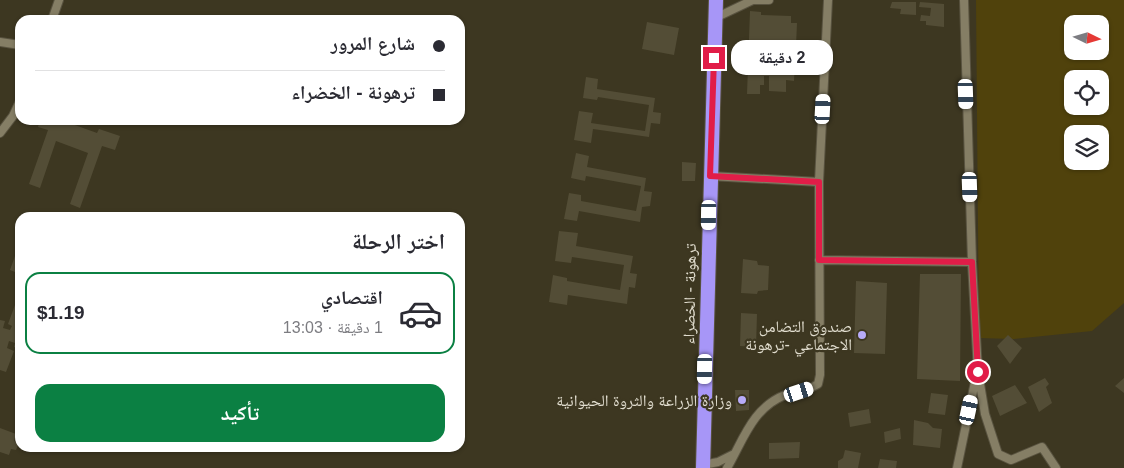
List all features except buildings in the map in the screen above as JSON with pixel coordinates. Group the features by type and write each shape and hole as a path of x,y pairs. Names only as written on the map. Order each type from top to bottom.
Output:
{"highway":[{"name":"ترهونة - الخضراء","path":"703,466 716,0"}],"street":[{"path":"54,15 59,0"},
{"path":"715,18 752,0 769,0"},
{"path":"727,468 750,423 771,403 785,395 812,388 818,384 820,376 819,182 828,0"},
{"path":"964,0 972,262 978,372 985,414 998,454 1011,460 1042,447 1056,468"},
{"path":"0,42 15,45"},
{"path":"0,133 15,112"},
{"path":"710,176 819,182"},
{"path":"819,260 972,262"},
{"path":"957,468 978,372"},
{"path":"703,466 718,462 734,454"}],"shaded area":[{"path":"976,0 1124,0 1124,303 1092,331 1014,339 979,338"}],"place":[{"name":"صندوق التضامن الاجتماعي -ترهونة","path":"862,335"},
{"name":"وزارة الزراعة والثروة الحيوانية","path":"742,400"}],"route":[{"path":"714,58 710,176 819,182 819,260 972,262 978,372"}]}
